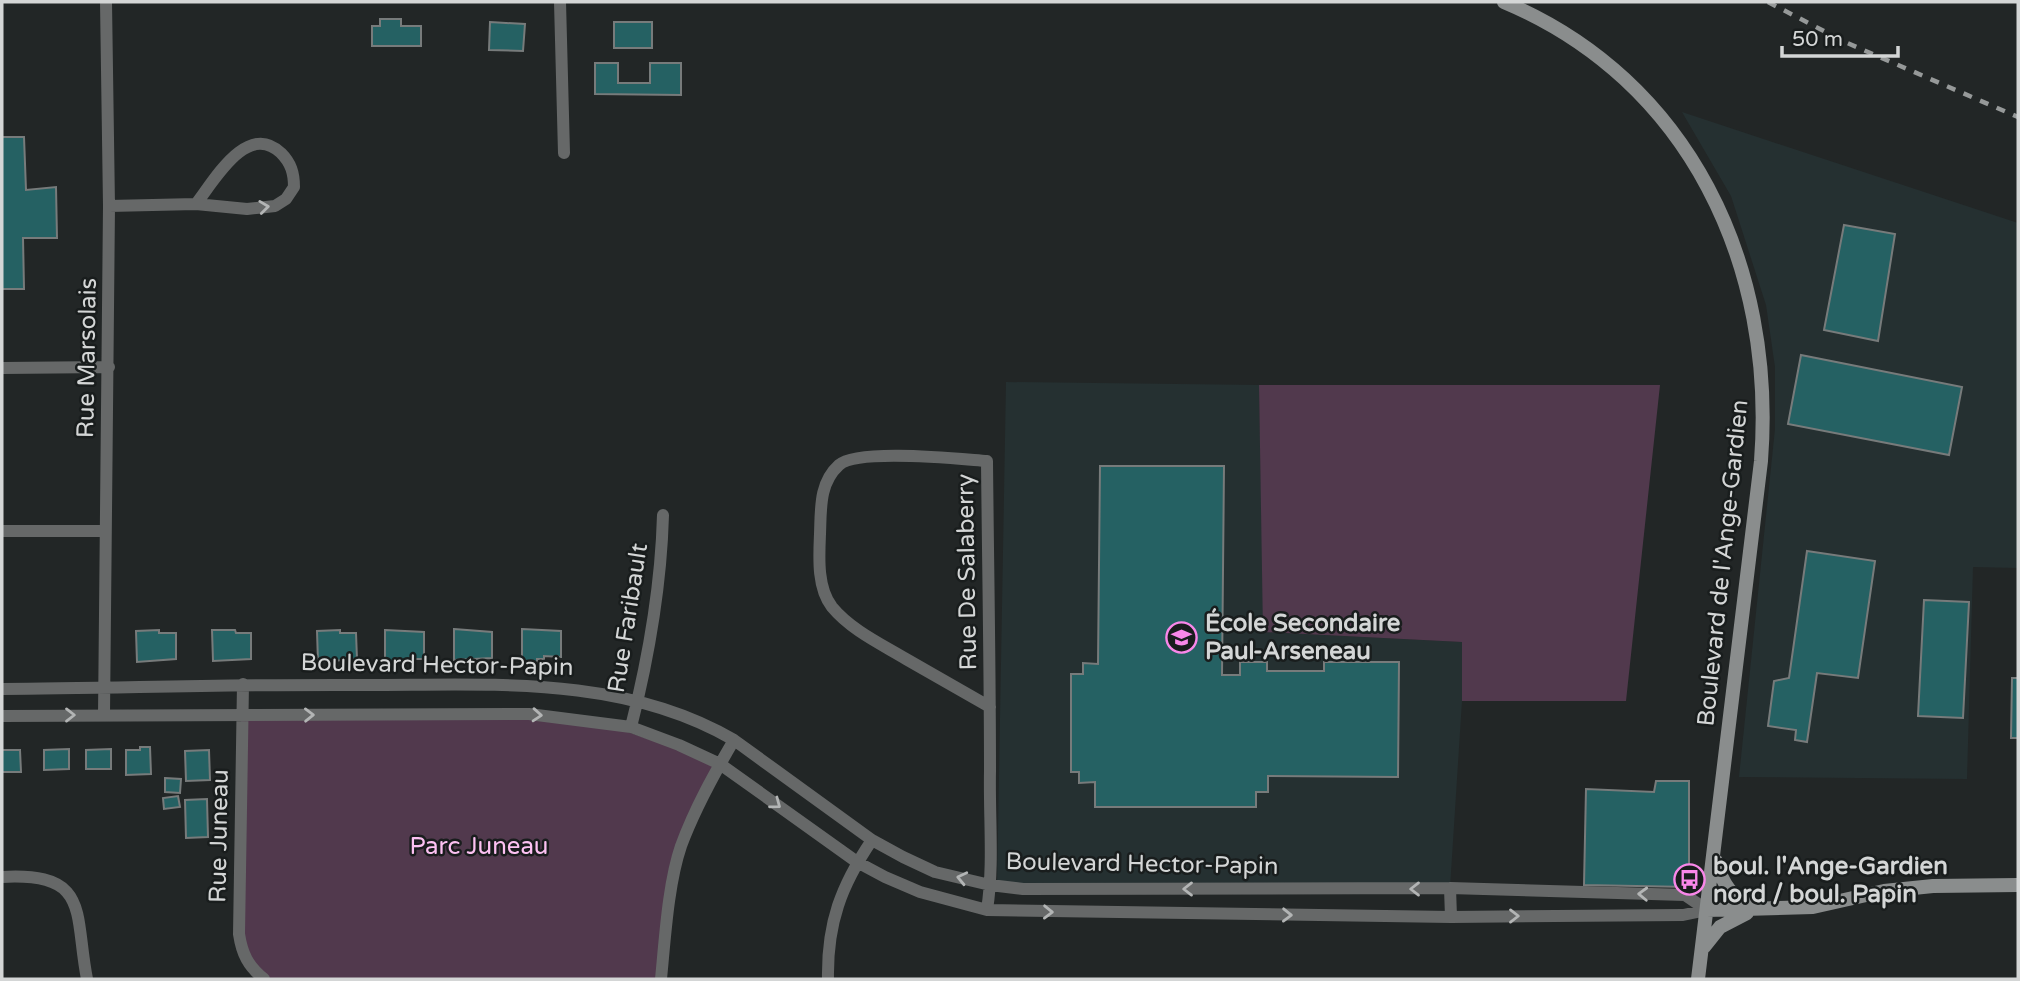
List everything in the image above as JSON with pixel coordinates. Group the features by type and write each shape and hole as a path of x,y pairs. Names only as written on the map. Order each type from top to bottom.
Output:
{"main road":[{"name":"Boulevard de l'Ange-Gardien","path":"1504,2 1540,18 1583,45 1624,77 1651,104 1676,135 1712,193 1744,277 1759,355 1763,428 1698,979"},
{"path":"1714,853 1728,889 1742,903 1759,909"},
{"name":"Boulevard Hector-Papin","path":"1707,910 1813,907 1884,891 1933,886 2018,885"},
{"path":"1702,950 1720,927 1730,920 1759,909"}],"street":[{"name":"Rue Marsolais","path":"104,715 110,206 106,2"},
{"path":"560,2 564,153"},
{"path":"110,206 196,205 247,209 275,206 286,199 294,187 291,164 274,147 263,143 252,144 233,158 196,205"},
{"path":"2,368 109,367"},
{"name":"Rue De Salaberry","path":"987,910 990,885 990,707 987,461 865,456 841,463 828,480 821,496 819,548 822,581 824,593 832,607 886,647 990,707"},
{"name":"Rue Faribault","path":"631,727 650,645 661,569 663,515"},
{"path":"2,531 105,531"},
{"name":"Boulevard Hector-Papin","path":"2,689 243,684 499,685 563,688 638,700 697,720 734,740 872,839 903,857 935,872 990,885 1023,889 1450,888 1685,895 1707,910"},
{"name":"Rue Juneau","path":"243,684 239,934 242,951 248,962 264,979"},
{"name":"Boulevard Hector-Papin","path":"2,716 529,714 631,727 720,764 857,862 920,892 987,910 1451,917 1683,915 1707,910"},
{"path":"661,979 669,908 681,848 704,792 734,740"},
{"path":"828,979 828,955 834,916 844,886 872,839"},
{"path":"2,877 32,875 50,880 66,890 76,907 88,979"},
{"path":"1450,888 1451,917"}],"shaded area":[{"path":"1682,112 2018,223 2018,568 1973,567 1967,779 1739,777 1775,429 1775,367 1766,305 1731,196"},
{"name":"École Secondaire Paul-Arseneau","path":"1006,382 1259,385 1264,632 1463,642 1462,701 1450,888 997,888"}],"green space":[{"path":"1259,385 1660,385 1626,701 1462,701 1462,642 1263,632"},
{"name":"Parc Juneau","path":"475,713 599,722 720,764 681,848 661,979 264,979 242,951 241,716"}],"building":[{"path":"380,19 401,19 401,26 421,26 421,46 372,46 372,26 380,26"},
{"path":"490,22 525,24 523,51 489,50"},
{"path":"614,22 652,22 652,48 614,48"},
{"path":"595,63 618,63 618,83 650,83 650,63 681,63 681,95 595,94"},
{"path":"2,137 24,137 26,190 56,187 57,238 23,238 24,289 2,289"},
{"path":"1844,225 1895,234 1878,341 1824,330"},
{"path":"1801,355 1962,387 1949,455 1788,424"},
{"path":"1100,466 1224,466 1222,675 1240,675 1240,662 1267,662 1267,671 1324,671 1324,662 1399,662 1398,777 1268,776 1268,792 1256,792 1256,807 1095,807 1095,782 1079,783 1079,772 1071,772 1071,674 1083,674 1083,663 1098,664"},
{"path":"1807,551 1875,561 1858,678 1817,673 1807,742 1795,740 1796,730 1768,726 1774,681 1789,678"},
{"path":"1924,600 1969,602 1963,718 1918,716"},
{"path":"454,629 492,632 492,658 454,660"},
{"path":"522,629 561,631 561,657 544,656 544,659 537,659 537,662 522,662"},
{"path":"159,630 159,633 176,633 176,659 137,662 136,631"},
{"path":"212,630 251,633 251,659 213,661"},
{"path":"340,630 340,633 356,633 357,659 318,662 317,631"},
{"path":"385,630 424,632 424,659 385,662"},
{"path":"2012,678 2018,678 2018,738 2011,738"},
{"path":"140,747 150,747 151,774 126,775 126,750 140,750"},
{"path":"69,749 69,769 44,770 44,750"},
{"path":"111,749 111,769 86,769 86,750"},
{"path":"2,750 20,750 21,772 2,772"},
{"path":"209,750 210,780 186,781 185,751"},
{"path":"165,778 181,779 180,793 165,792"},
{"path":"1656,781 1689,781 1689,887 1584,885 1586,789 1654,792"},
{"path":"178,796 180,807 164,809 163,798"},
{"path":"207,799 208,837 186,838 185,800"}],"railway":[{"path":"1768,2 1845,42 2018,117"}],"place":[{"name":"École Secondaire Paul-Arseneau","path":"1182,637"},
{"name":"boul. l'Ange-Gardien nord / boul. Papin","path":"1690,880"}]}
